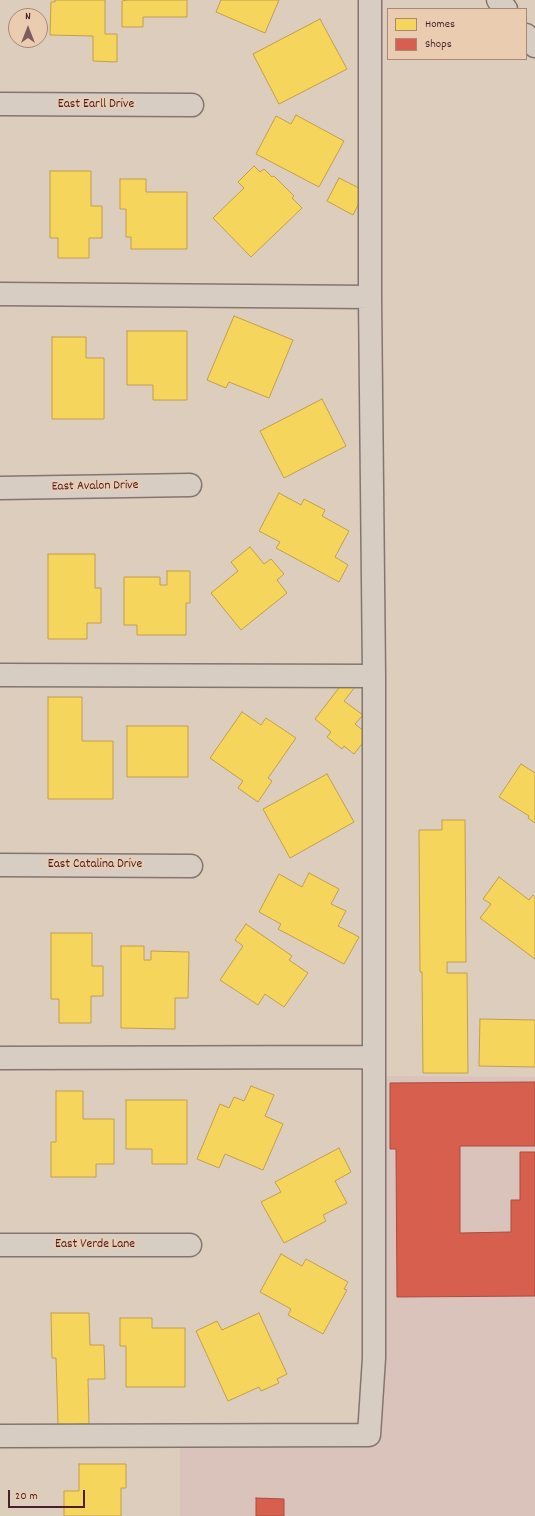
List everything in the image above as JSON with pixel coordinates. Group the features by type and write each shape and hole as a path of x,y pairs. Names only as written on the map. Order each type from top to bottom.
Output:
{"street":[{"path":"0,1436 369,1435 374,1358 374,676 370,297 370,0"},
{"path":"498,0 505,8"},
{"path":"527,36 535,46"},
{"name":"East Earll Drive","path":"0,104 192,106"},
{"path":"0,294 370,297"},
{"name":"East Avalon Drive","path":"0,488 190,485"},
{"path":"0,675 374,676"},
{"name":"East Catalina Drive","path":"0,864 191,866"},
{"path":"0,1058 374,1057"},
{"name":"East Verde Lane","path":"0,1245 190,1245"}],"shaded area":[{"path":"384,1076 535,1077 535,1516 180,1516 180,1445 381,1440"}],"building: Homes":[{"path":"55,0 105,0 105,34 117,34 117,62 93,61 93,36 50,35 51,2 55,2"},
{"path":"187,0 187,17 143,17 143,27 122,27 122,1"},
{"path":"221,0 279,0 265,33 216,12"},
{"path":"320,19 347,69 279,104 253,54"},
{"path":"296,115 344,141 319,187 256,154 276,116 291,124"},
{"path":"254,166 260,172 264,169 272,177 274,176 294,196 292,198 302,208 251,257 213,218 244,188 238,182"},
{"path":"50,171 91,171 91,206 102,206 102,238 89,238 89,258 58,258 58,238 50,238"},
{"path":"339,178 365,191 353,215 327,201"},
{"path":"120,179 146,179 146,192 187,192 187,249 131,249 131,237 126,237 126,209 120,209"},
{"path":"234,316 293,340 269,398 229,382 226,388 207,380"},
{"path":"127,331 187,331 187,400 153,400 153,385 127,385"},
{"path":"52,337 86,337 86,358 104,358 104,419 52,419"},
{"path":"322,399 346,446 284,478 260,431"},
{"path":"279,493 301,505 304,499 325,510 322,516 349,531 335,557 348,565 339,582 276,548 280,542 259,531"},
{"path":"250,547 264,564 271,559 284,574 277,580 287,593 241,630 211,593 238,571 231,562"},
{"path":"48,554 95,554 95,588 101,588 101,623 87,623 87,639 48,639"},
{"path":"167,571 190,571 190,603 186,603 186,635 137,635 137,625 124,625 124,577 160,577 160,585 167,585"},
{"path":"345,680 355,687 344,701 363,715 355,724 369,735 354,754 344,746 342,749 327,737 331,732 315,719"},
{"path":"48,697 82,697 82,741 113,741 113,799 48,799"},
{"path":"242,712 261,725 266,718 296,738 268,778 272,781 258,802 238,788 243,781 210,758"},
{"path":"127,726 188,726 188,777 127,777"},
{"path":"521,764 535,773 535,823 528,818 529,816 499,797"},
{"path":"327,774 354,822 290,858 263,809"},
{"path":"442,820 465,820 466,962 447,962 447,973 467,973 468,1073 423,1073 422,972 420,972 419,830 442,830"},
{"path":"309,873 339,889 331,904 346,911 338,926 359,937 344,964 278,929 281,924 259,912 279,874 302,887"},
{"path":"499,877 529,900 533,895 535,897 535,959 480,918 491,904 483,899"},
{"path":"246,924 292,956 289,960 308,973 284,1007 265,994 258,1005 220,980 243,946 235,940"},
{"path":"51,933 92,933 92,966 103,966 103,996 91,996 91,1023 59,1023 59,999 51,999"},
{"path":"121,946 144,946 144,960 151,960 151,951 189,952 188,998 175,998 175,1029 121,1028"},
{"path":"480,1019 535,1020 535,1067 479,1066"},
{"path":"251,1086 274,1095 265,1116 283,1124 263,1170 225,1154 219,1168 197,1159 220,1104 229,1108 234,1097 244,1101"},
{"path":"56,1091 83,1091 83,1119 114,1119 114,1164 96,1164 96,1177 51,1177 51,1142 56,1142"},
{"path":"126,1100 187,1100 187,1164 152,1164 152,1149 126,1149"},
{"path":"339,1148 351,1172 335,1181 347,1203 323,1215 326,1221 284,1243 261,1202 281,1192 275,1182"},
{"path":"281,1254 302,1266 306,1259 348,1282 344,1289 347,1290 323,1334 288,1315 291,1309 260,1292"},
{"path":"51,1313 89,1313 90,1345 104,1345 105,1379 88,1379 89,1424 58,1425 56,1358 52,1358"},
{"path":"259,1313 287,1374 277,1379 279,1383 261,1391 259,1387 228,1401 196,1331 217,1321 222,1330"},
{"path":"120,1318 152,1318 152,1328 185,1328 185,1387 126,1387 126,1346 120,1346"},
{"path":"79,1464 126,1464 126,1488 121,1488 121,1516 64,1516 64,1491 79,1491"}],"building: Shops":[{"path":"535,1082 535,1146 460,1146 460,1233 511,1232 511,1200 520,1200 520,1152 535,1152 535,1296 397,1297 396,1149 390,1149 390,1083"},
{"path":"256,1498 284,1499 284,1516 256,1516"}]}
